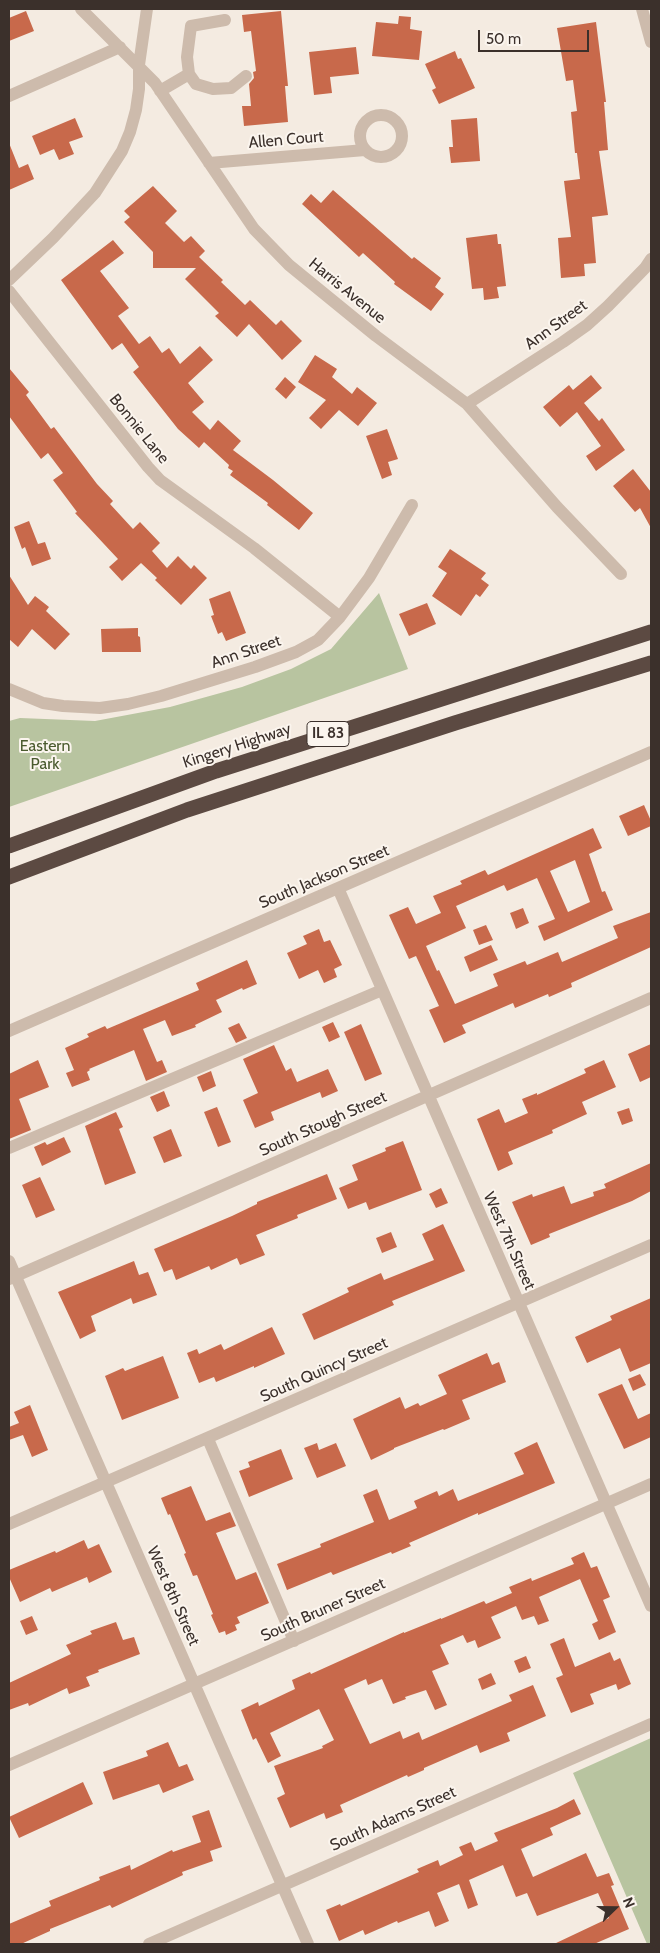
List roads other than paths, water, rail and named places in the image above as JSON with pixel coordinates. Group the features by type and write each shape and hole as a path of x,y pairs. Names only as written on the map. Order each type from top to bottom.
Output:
{"highway":[{"name":"Kingery Highway","path":"9,846 216,771 651,632"},
{"name":"IL 83","path":"9,877 179,814 262,786 455,723 651,663"}],"street":[{"name":"Harris Avenue","path":"81,9 139,65 160,91 254,229 289,265 376,336 467,404 557,507 621,574"},
{"path":"9,280 53,238 95,193 122,152 130,132 139,89 139,65 147,9"},
{"path":"642,9 651,42"},
{"path":"225,20 191,26 187,56 189,74 196,84 212,89 231,88 246,76"},
{"path":"9,96 120,47"},
{"path":"160,91 189,74"},
{"name":"Allen Court","path":"209,163 365,150"},
{"name":"Ann Street","path":"467,404 586,325 608,306 645,268 651,259"},
{"name":"Bonnie Lane","path":"9,291 160,480 254,548 340,617"},
{"name":"Ann Street","path":"9,689 43,703 100,708 161,696 255,667 296,652 318,640 340,617 369,578 412,505"},
{"name":"South Jackson Street","path":"9,1031 651,752"},
{"name":"West 7th Street","path":"338,888 651,1606"},
{"path":"9,1148 382,990"},
{"name":"South Stough Street","path":"12,1278 651,998"},
{"name":"South Quincy Street","path":"9,1524 651,1245"},
{"name":"West 8th Street","path":"9,1261 12,1278 106,1483 308,1944"},
{"path":"208,1439 294,1641"},
{"name":"South Bruner Street","path":"9,1766 651,1484"},
{"name":"South Adams Street","path":"149,1944 651,1724"}],"park label":[{"name":"Eastern Park","path":"45,755"}]}
